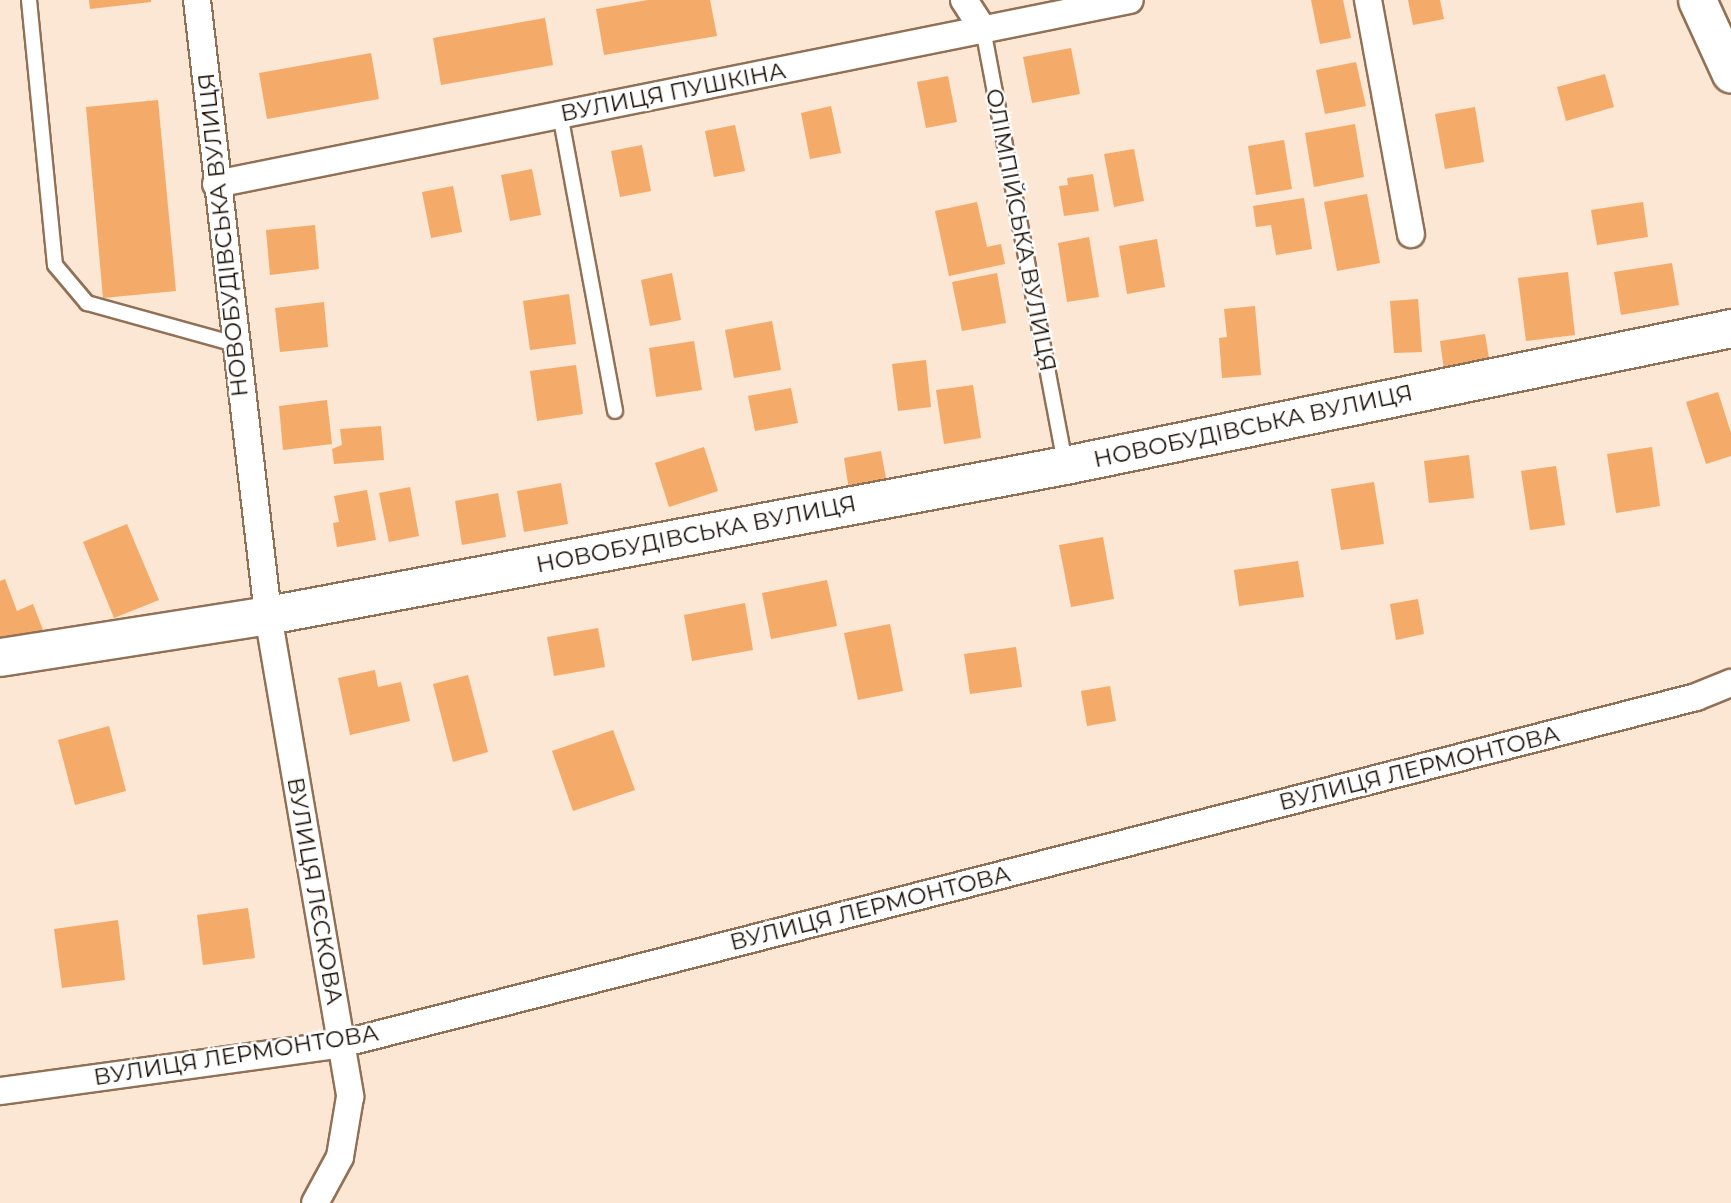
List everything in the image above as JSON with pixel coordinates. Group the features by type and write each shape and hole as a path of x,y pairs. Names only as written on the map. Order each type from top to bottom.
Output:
{"street":[{"name":"НОВОБУДІВСЬКА ВУЛИЦЯ","path":"197,0 216,184 268,615 1065,464 1731,328"},
{"name":"ОЛІМПІЙСЬКА ВУЛИЦЯ","path":"964,0 983,29"},
{"name":"ВУЛИЦЯ ПУШКІНА","path":"216,184 1130,0"},
{"path":"1368,0 1411,234"},
{"path":"1697,0 1731,74"},
{"path":"0,657 268,615"},
{"name":"ВУЛИЦЯ ЛЄСКОВА","path":"268,615 350,1097 340,1157 314,1203"},
{"name":"ВУЛИЦЯ ЛЕРМОНТОВА","path":"0,1091 341,1044 1696,697 1731,683"}],"lane":[{"path":"29,0 55,265 86,303 235,344"},
{"name":"ОЛІМПІЙСЬКА ВУЛИЦЯ","path":"983,29 1065,464"},
{"path":"560,114 615,411"}],"building":[{"path":"89,0 151,0 151,2 90,9"},
{"path":"648,0 710,0 717,36 604,55 596,9"},
{"path":"1311,0 1343,0 1351,38 1320,44"},
{"path":"1408,0 1440,0 1444,19 1413,25"},
{"path":"545,18 553,65 441,85 433,38"},
{"path":"1071,48 1080,94 1032,103 1023,57"},
{"path":"371,53 379,99 267,119 259,73"},
{"path":"1356,62 1366,106 1325,114 1316,70"},
{"path":"1605,74 1614,107 1566,121 1557,87"},
{"path":"948,76 957,122 926,128 917,82"},
{"path":"158,100 176,291 103,298 86,107"},
{"path":"831,106 841,153 810,159 801,113"},
{"path":"1475,107 1484,162 1445,169 1435,114"},
{"path":"1355,124 1364,177 1314,187 1305,133"},
{"path":"735,125 745,171 714,177 705,131"},
{"path":"1284,140 1292,189 1256,195 1248,146"},
{"path":"642,145 651,191 620,197 611,151"},
{"path":"1134,149 1144,201 1114,207 1104,154"},
{"path":"532,169 541,215 510,221 501,175"},
{"path":"1093,174 1099,211 1064,216 1059,186 1068,185 1067,178"},
{"path":"453,186 462,232 431,238 422,192"},
{"path":"1367,194 1380,263 1337,271 1324,202"},
{"path":"1304,198 1312,249 1276,255 1271,225 1256,227 1253,206"},
{"path":"977,202 987,247 1001,244 1005,264 949,276 935,211"},
{"path":"1643,202 1648,237 1597,245 1591,210"},
{"path":"315,225 319,269 270,275 266,230"},
{"path":"1089,237 1099,297 1067,302 1058,243"},
{"path":"1157,239 1165,287 1127,294 1119,246"},
{"path":"1672,263 1679,305 1621,315 1614,272"},
{"path":"1568,272 1575,335 1526,341 1518,278"},
{"path":"672,273 681,320 650,326 641,280"},
{"path":"997,273 1006,323 962,331 952,282"},
{"path":"569,294 576,344 530,350 523,301"},
{"path":"1418,299 1422,352 1394,353 1390,301"},
{"path":"324,302 328,347 280,352 275,308"},
{"path":"1255,306 1261,375 1222,378 1219,338 1227,337 1224,309"},
{"path":"772,321 781,370 734,378 725,330"},
{"path":"1485,334 1491,370 1445,377 1440,341"},
{"path":"694,341 702,390 656,397 649,348"},
{"path":"926,360 931,407 898,411 892,364"},
{"path":"576,365 583,414 537,421 530,371"},
{"path":"973,385 981,438 944,444 936,390"},
{"path":"791,388 798,423 755,431 748,396"},
{"path":"1718,392 1731,433 1731,456 1706,464 1686,402"},
{"path":"327,400 332,444 283,450 279,406"},
{"path":"381,426 384,460 334,464 332,449 342,445 340,429"},
{"path":"704,447 718,491 669,507 655,463"},
{"path":"1652,447 1660,506 1616,513 1607,454"},
{"path":"881,451 887,484 849,490 844,458"},
{"path":"1469,455 1474,498 1429,503 1424,461"},
{"path":"1556,466 1565,525 1530,530 1521,471"},
{"path":"1374,482 1384,544 1341,550 1331,489"},
{"path":"561,483 568,524 524,532 517,491"},
{"path":"410,487 419,536 389,542 379,493"},
{"path":"367,490 376,540 337,547 333,523 339,522 334,496"},
{"path":"498,493 506,537 462,545 455,501"},
{"path":"127,524 159,600 114,618 83,542"},
{"path":"1103,537 1114,599 1071,607 1059,545"},
{"path":"1298,561 1304,597 1239,606 1234,570"},
{"path":"5,579 17,611 33,604 48,643 0,639 0,581"},
{"path":"827,580 837,626 771,639 762,593"},
{"path":"1418,599 1424,634 1396,640 1390,604"},
{"path":"745,603 753,650 692,661 684,615"},
{"path":"890,624 903,691 858,700 844,633"},
{"path":"598,628 605,667 554,676 547,637"},
{"path":"1016,647 1022,687 970,694 964,654"},
{"path":"375,670 378,687 401,682 410,721 350,735 338,678"},
{"path":"468,675 488,752 453,762 433,684"},
{"path":"1110,686 1116,721 1087,726 1081,691"},
{"path":"109,726 126,791 75,805 58,740"},
{"path":"613,730 635,790 573,811 552,751"},
{"path":"248,908 255,958 203,965 197,915"},
{"path":"118,920 125,980 62,988 54,929"}]}
